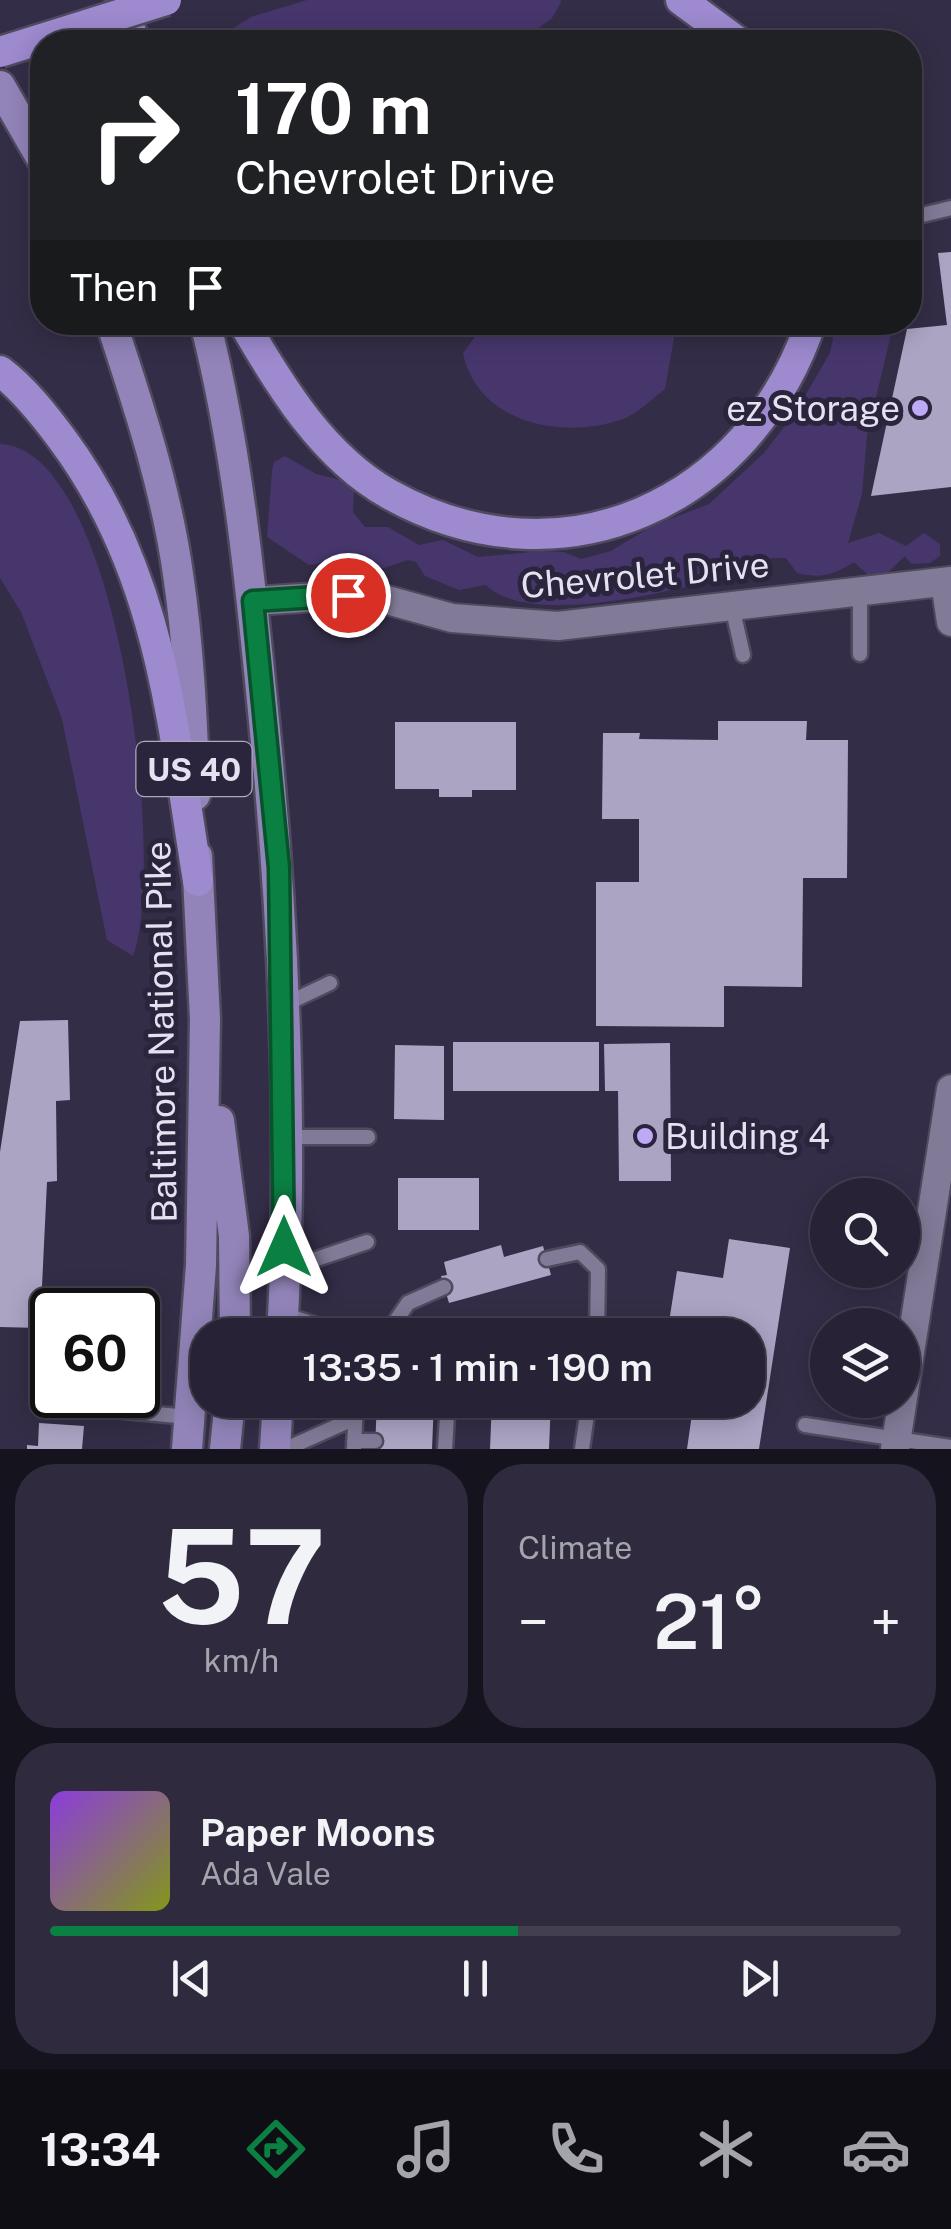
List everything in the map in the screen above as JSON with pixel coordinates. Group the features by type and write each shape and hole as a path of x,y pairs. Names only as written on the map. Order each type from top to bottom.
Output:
{"highway":[{"path":"70,30 166,0"},
{"path":"682,0 722,30"},
{"path":"0,52 30,43"},
{"path":"252,335 313,428 349,465 388,494 440,517 536,532 587,530 677,498 722,465 754,433 779,397 805,335"},
{"path":"0,372 52,425 91,478 138,575 161,655 198,880"}],"main road":[{"path":"121,0 130,30"},
{"path":"0,86 30,138"},
{"name":"Baltimore National Pike","path":"115,335 154,462 178,571 192,697 205,1019 197,1318"},
{"name":"US 40","path":"207,335 253,601 279,868 284,1006 282,1318"},
{"path":"205,1019 234,1236 235,1318"},
{"name":"Baltimore National Pike","path":"188,1449 190,1416"},
{"path":"225,1449 228,1418"},
{"path":"275,1449 277,1418"}],"street":[{"name":"Chevrolet Drive","path":"253,601 348,595 380,598 452,618 558,626 948,581 951,622"},
{"path":"920,1237 946,1158 951,1089"},
{"path":"896,1444 911,1288"}],"lane":[{"path":"922,215 951,208"},
{"path":"860,592 860,654"},
{"path":"732,606 743,656"},
{"path":"284,1006 330,983"},
{"path":"284,1138 368,1138"},
{"path":"284,1270 367,1242"},
{"path":"546,1259 580,1252 598,1268 597,1318"},
{"path":"398,1318 408,1303 444,1287"},
{"path":"160,1414 190,1416"},
{"path":"286,1449 337,1418"},
{"path":"355,1418 354,1445 376,1441"},
{"path":"441,1445 442,1418"},
{"path":"582,1449 586,1418"},
{"path":"805,1426 896,1444 951,1447"}],"shaded area":[{"path":"307,0 561,0 552,18 536,30 230,30 251,17"},
{"path":"476,335 674,338 665,389 620,420 572,428 524,420 503,410 471,377 463,353"},
{"path":"834,335 891,335 867,435 862,494 848,543 879,533 906,546 924,533 940,544 940,556 930,563 911,564 905,556 882,578 869,576 854,562 827,575 814,576 797,573 786,558 775,558 729,575 640,597 567,605 534,604 506,598 486,585 459,590 425,576 416,562 408,560 381,569 335,561 309,565 267,537 274,462 285,456 316,474 348,482 354,491 353,512 365,527 388,527 419,545 443,540 478,557 541,551 564,552 581,559 611,551 652,526 709,504 764,453 795,413 830,353"},
{"path":"0,444 42,463 76,513 104,584 124,668 138,756 142,909 133,956 107,940 62,719 21,612 0,578"}],"building":[{"name":"ez Storage","path":"951,252 951,487 871,496 906,335 922,335 922,328 947,325 938,253"},
{"path":"718,721 807,721 806,740 848,740 847,878 803,878 802,987 724,986 724,1027 596,1026 596,882 639,882 639,819 602,819 603,733 640,733 639,739 718,740"},
{"path":"395,722 516,722 516,790 472,790 472,797 439,797 439,789 395,789"},
{"path":"68,1020 70,1100 56,1101 57,1181 47,1182 42,1288 30,1288 30,1328 0,1327 0,1152 20,1021"},
{"path":"453,1042 599,1042 599,1091 453,1091"},
{"name":"Building 4","path":"670,1043 671,1181 619,1181 618,1091 605,1091 604,1044"},
{"path":"395,1045 444,1046 444,1120 394,1119"},
{"path":"398,1178 479,1178 479,1230 398,1230"},
{"path":"729,1239 790,1248 765,1410 765,1318 670,1318 677,1271 723,1278"},
{"path":"501,1245 504,1257 543,1246 551,1275 449,1303 441,1276 447,1275 444,1262"},
{"path":"376,1418 433,1418 432,1449 375,1449"},
{"path":"491,1418 550,1418 549,1449 490,1449"},
{"path":"691,1418 764,1418 759,1449 687,1449"},
{"path":"39,1423 84,1426 82,1449 27,1449 27,1445 38,1446"}],"place":[{"name":"ez Storage","path":"920,408"},
{"name":"Building 4","path":"645,1136"}],"route":[{"path":"284,1247 284,1006 279,868 253,601 348,595"}]}
